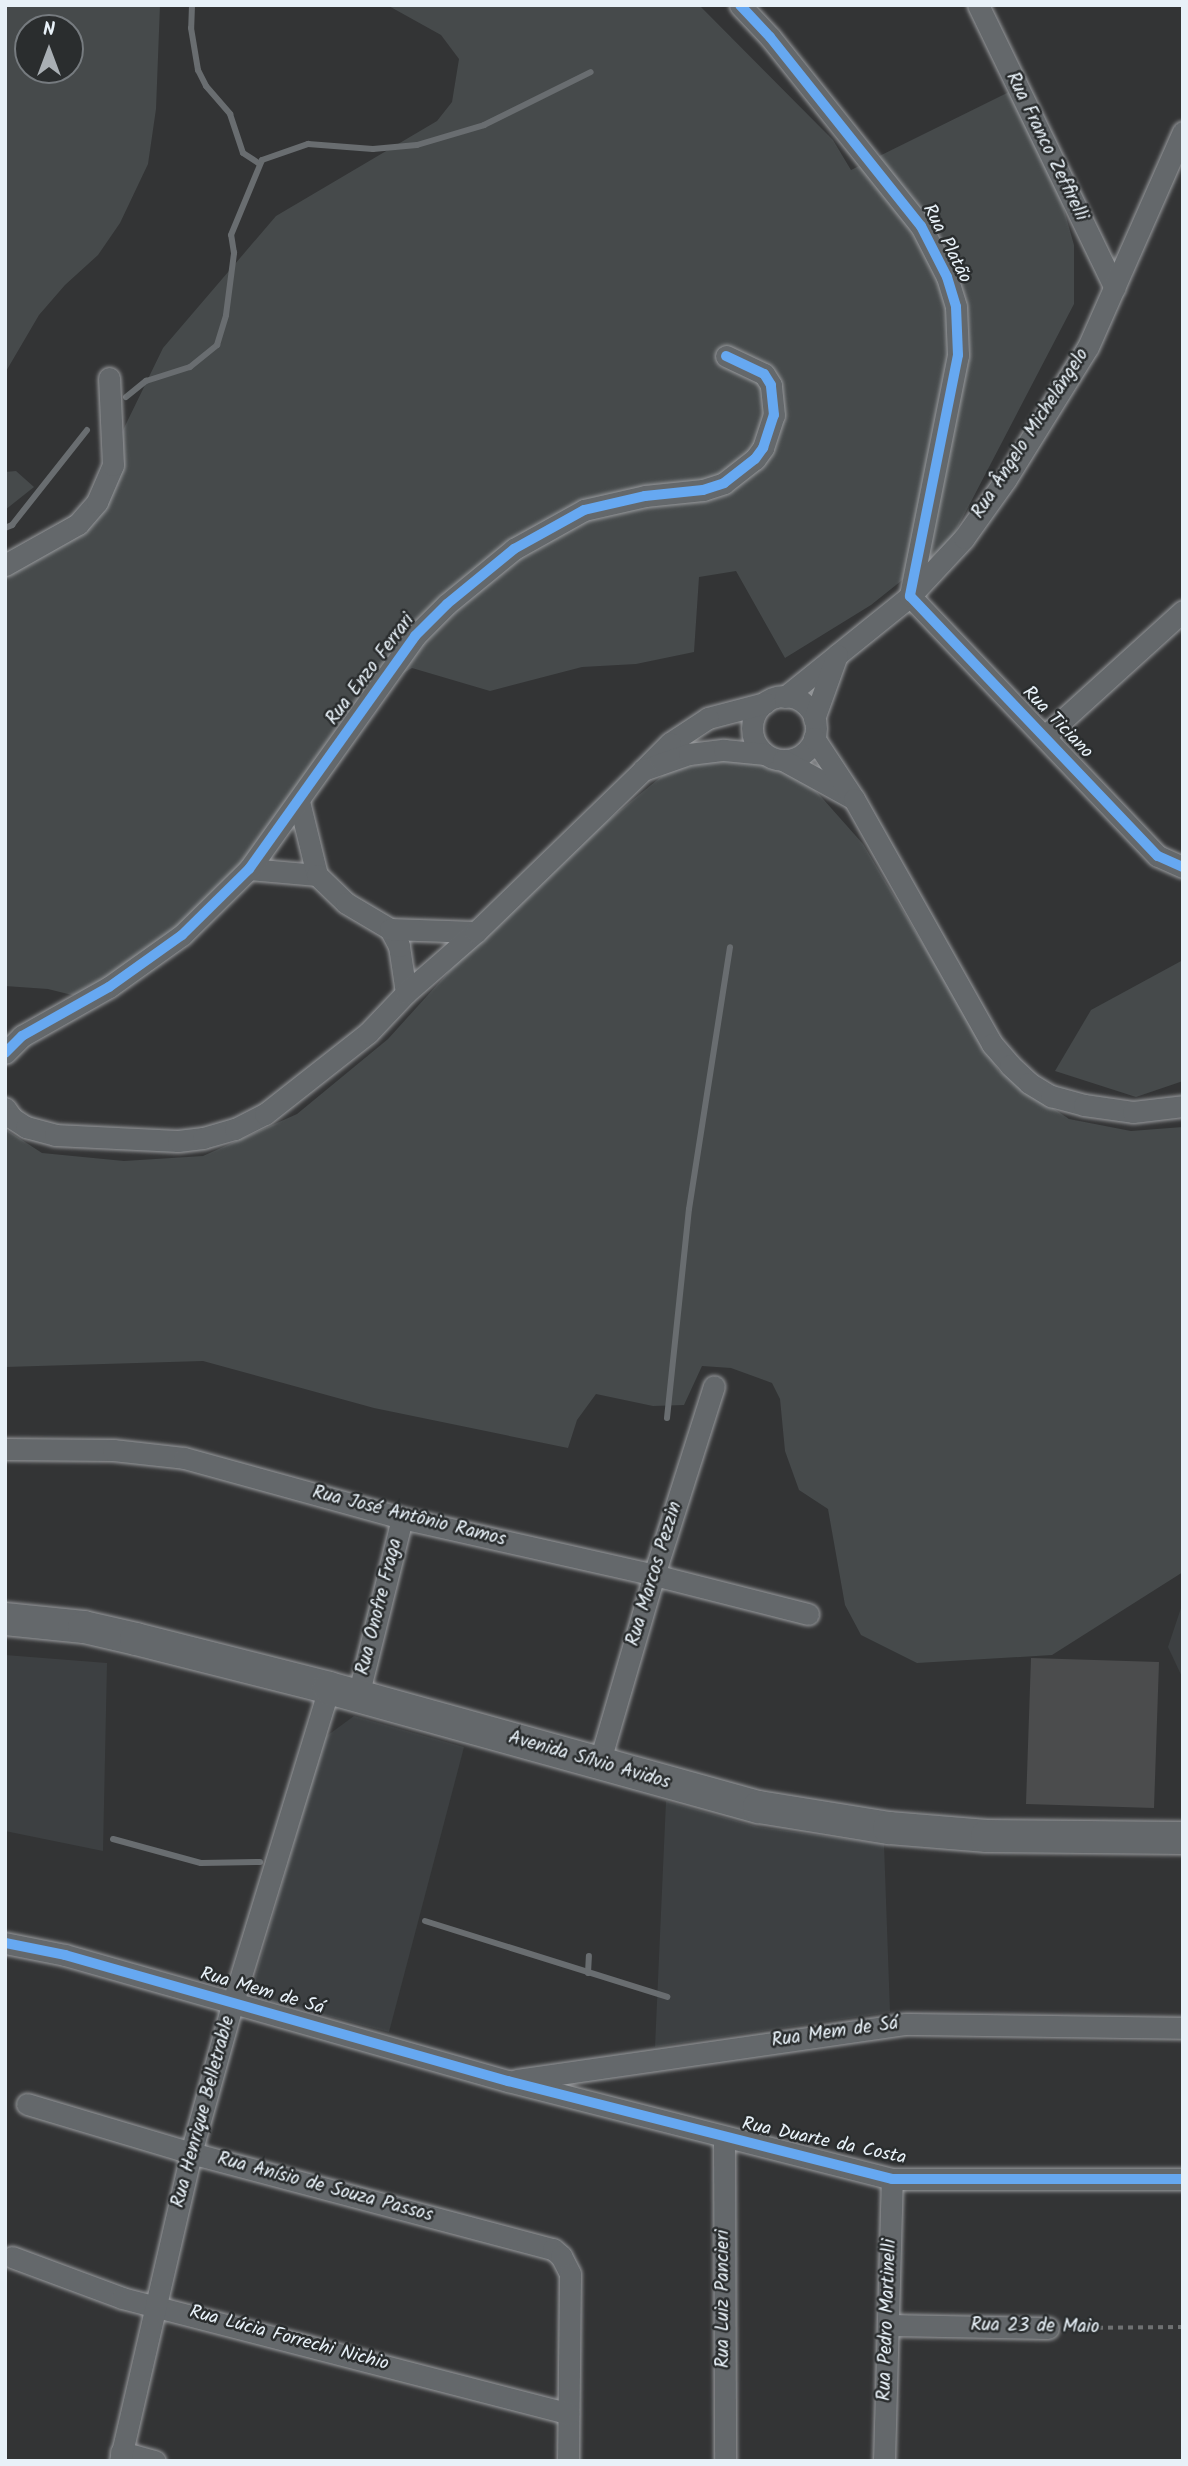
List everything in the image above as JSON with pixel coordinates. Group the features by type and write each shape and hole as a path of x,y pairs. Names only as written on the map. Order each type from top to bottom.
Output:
{"main road":[{"name":"Avenida Sílvio Avidos","path":"5,1619 84,1627 343,1692 759,1807 889,1828 987,1836 1183,1838"}],"street":[{"name":"Rua Platão","path":"740,5 770,37 921,226 947,277 956,307 958,355 910,596"},
{"name":"Rua Franco Zeffirelli","path":"978,5 1115,288"},
{"name":"Rua Ângelo Michelângelo","path":"775,700 837,655 910,596 964,538 1006,479 1088,346 1183,132"},
{"name":"Rua Enzo Ferrari","path":"5,1053 22,1036 147,963 182,935 249,869 299,801 355,715 415,636 447,604 514,549 584,510 645,496 702,490 724,483 755,459 763,448 774,415 771,385 764,374 726,356"},
{"path":"5,565 78,524 97,502 113,465 109,378"},
{"name":"Rua Ticiano","path":"910,596 1157,856 1183,867"},
{"path":"1045,736 1183,611"},
{"path":"643,770 689,754 724,750 774,757 803,754 837,655"},
{"path":"775,700 758,710 752,729 758,748 853,799"},
{"path":"5,1108 12,1118 26,1127 55,1135 178,1140 203,1139 235,1129 265,1114 350,1048 406,993 477,932 670,743 708,718 775,700 803,703 853,799 992,1044 1010,1065 1029,1083 1051,1096 1084,1105 1133,1112 1183,1106"},
{"path":"299,801 317,875 346,903 390,929 477,932"},
{"path":"249,869 317,875"},
{"path":"390,929 398,946 406,993"},
{"name":"Rua Marcos Pezzin","path":"599,1764 654,1575 714,1386"},
{"name":"Rua José Antônio Ramos","path":"5,1450 113,1450 184,1458 402,1518 654,1575 808,1614"},
{"name":"Rua Onofre Fraga","path":"343,1692 402,1518"},
{"name":"Rua Henrique Belletrable","path":"120,2456 191,2153 233,2002 343,1692"},
{"name":"Rua Mem de Sá","path":"5,1943 65,1955 508,2081 906,2024 1183,2028"},
{"name":"Rua Duarte da Costa","path":"508,2081 892,2179 1183,2179"},
{"name":"Rua Anísio de Souza Passos","path":"27,2104 191,2153 542,2245 561,2256 570,2274 568,2413"},
{"name":"Rua Luiz Pancieri","path":"724,2138 724,2461"},
{"name":"Rua Pedro Martinelli","path":"884,2461 892,2179"},
{"name":"Rua Lúcia Forrechi Nichio","path":"12,2258 122,2298 156,2304 568,2413"},
{"name":"Rua 23 de Maio","path":"888,2325 1048,2328"},
{"path":"568,2413 568,2461"},
{"path":"120,2456 155,2461"}],"shaded area":[{"path":"5,5 160,5 156,109 148,164 120,223 98,255 65,285 39,315 5,373"},
{"path":"387,5 699,5 833,140 851,170 1009,92 1057,185 1074,245 1074,304 950,542 871,605 785,658 736,571 699,577 694,652 636,664 582,667 490,691 412,668 367,694 228,906 172,955 96,1001 48,989 5,986 5,557 86,506 163,348 276,216 437,121 452,102 459,59 441,35"},
{"path":"16,471 34,487 5,510 5,472"},
{"path":"737,756 800,773 863,844 999,1071 1069,1119 1131,1131 1183,1127 1183,1572 1052,1655 917,1663 861,1635 845,1605 828,1509 799,1490 785,1451 780,1399 772,1383 731,1368 702,1366 684,1405 653,1406 596,1394 577,1420 568,1448 374,1408 203,1361 5,1367 5,1129 42,1153 124,1161 203,1156 297,1114 388,1039 521,892 668,771"},
{"path":"1183,960 1183,1081 1136,1097 1055,1071 1091,1010"},
{"path":"1183,1602 1183,1679 1168,1647"},
{"path":"5,1655 107,1663 103,1851 5,1831"},
{"path":"354,1716 464,1747 389,2032 250,1996 324,1738"},
{"path":"666,1801 758,1827 884,1844 890,2012 655,2047"}],"building":[{"path":"1031,1658 1159,1662 1154,1808 1026,1804"}],"waterway":[{"path":"192,5 191,28 198,70 206,86 230,114 243,153 260,164"},
{"path":"126,397 146,381 190,367 217,345 226,315 234,253 231,235 262,160 308,144 373,149 417,145 484,125 591,72"},
{"path":"5,528 12,525 87,430"},
{"path":"667,1418 689,1209 730,947"},
{"path":"113,1839 201,1863 260,1862"},
{"path":"425,1921 667,1997"},
{"path":"588,1973 589,1956"}],"cycle path":[{"path":"740,5 770,37 921,226 947,277 956,307 958,355 910,596 1158,856 1183,867"},
{"path":"5,1053 22,1036 109,987 182,935 249,869 415,636 447,604 514,549 584,510 645,496 703,490 724,483 755,459 763,448 774,415 771,385 764,374 726,356"},
{"path":"5,1943 65,1955 508,2081 892,2179 1183,2179"}]}
